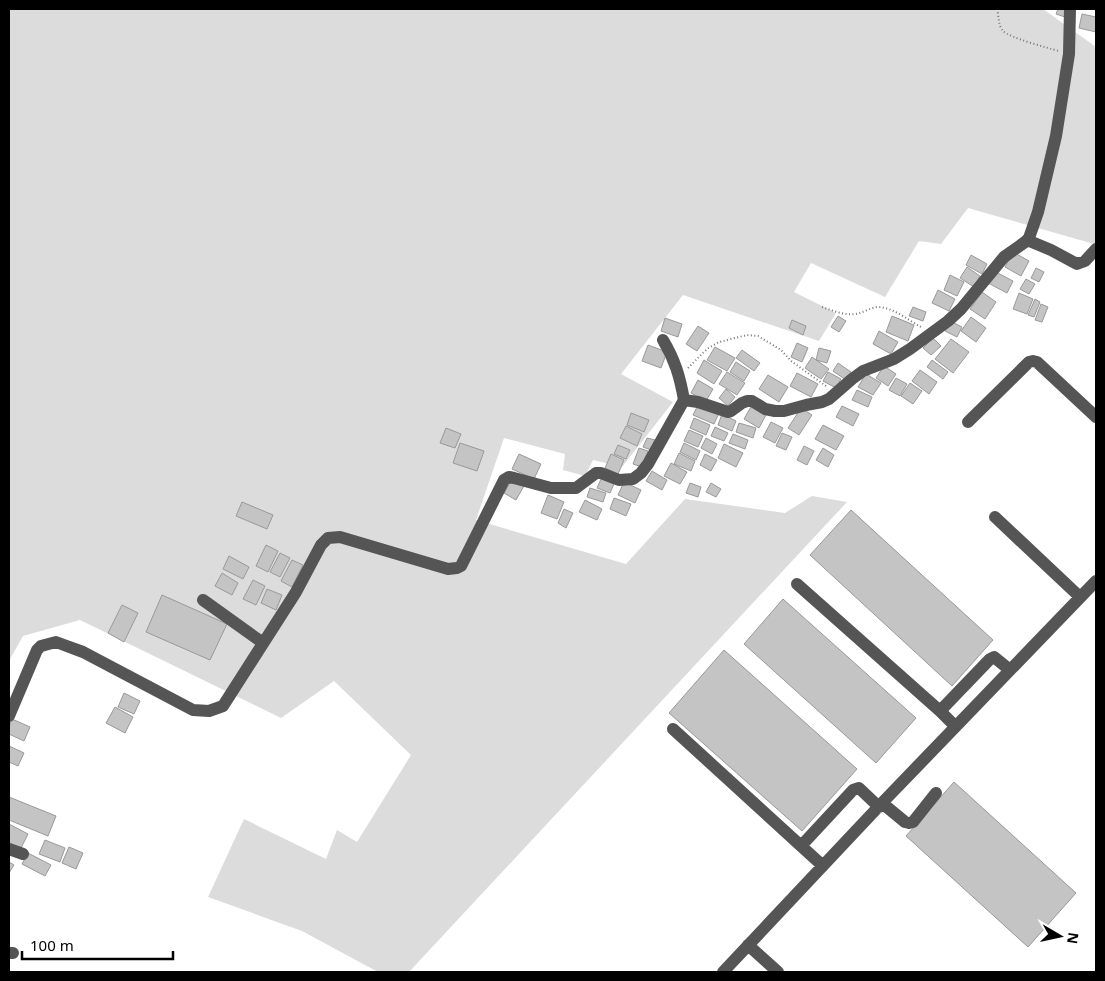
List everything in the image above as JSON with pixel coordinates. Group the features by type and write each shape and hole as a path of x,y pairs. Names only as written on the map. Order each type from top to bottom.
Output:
{"street":[{"path":"684,400 698,402 728,412 742,402 747,401 776,411 784,411 822,402 837,393 863,371 910,349 960,310 1004,257 1027,240 1032,229 1038,212 1056,136 1068,54 1070,9"},
{"path":"1027,240 1077,264 1085,261 1096,249"},
{"path":"9,716 37,650 48,643 56,642 83,652 193,710 209,711 223,706 296,592 321,545 328,538 340,536 448,569 457,568 461,566 504,480 509,477 550,488 576,488 596,473 619,480 632,479 641,473 648,464 684,400 680,377 663,340"},
{"path":"968,422 1029,362 1033,361 1038,362 1096,417"},
{"path":"995,517 1080,598"},
{"path":"722,972 1096,580"},
{"path":"797,584 955,726"},
{"path":"203,600 263,643"},
{"path":"940,711 990,659 997,659 1010,670"},
{"path":"673,729 823,866"},
{"path":"801,846 853,790 859,788 880,805 909,823 913,822 936,794"},
{"path":"9,849 23,854"},
{"path":"748,945 768,969"}],"path":[{"path":"997,9 1003,32 1068,54"},
{"path":"822,307 850,314 858,314 878,307 889,309 932,333"},
{"path":"680,377 707,349 719,342 747,335 758,336 781,350 791,362 837,393"}],"shaded area":[{"path":"9,9 1043,9 1096,47 1096,242 1094,244 968,208 941,244 919,241 885,297 811,263 794,292 836,313 819,341 683,295 621,374 673,402 622,467 593,460 585,476 563,470 565,454 504,438 476,520 626,564 685,499 785,513 812,496 847,502 409,972 378,972 302,931 208,897 244,819 326,859 337,830 357,842 411,755 334,681 281,718 80,620 23,636 9,661"}],"building":[{"path":"1058,9 1069,9 1065,17 1056,14"},
{"path":"1082,14 1096,17 1096,32 1079,28"},
{"path":"1013,252 1029,261 1021,276 1005,267"},
{"path":"971,255 987,264 982,274 966,265"},
{"path":"967,267 980,276 974,287 960,278"},
{"path":"1036,268 1044,272 1039,282 1031,278"},
{"path":"994,271 1013,281 1007,293 988,283"},
{"path":"950,275 964,282 957,296 944,290"},
{"path":"1026,279 1035,284 1029,294 1020,289"},
{"path":"938,290 955,299 949,311 932,303"},
{"path":"982,292 996,302 985,319 970,309"},
{"path":"1019,293 1033,299 1027,314 1013,309"},
{"path":"1035,299 1040,302 1034,317 1028,315"},
{"path":"1041,304 1048,307 1042,322 1035,320"},
{"path":"913,307 926,312 923,321 909,316"},
{"path":"838,316 846,321 839,332 831,327"},
{"path":"892,316 914,325 908,341 886,332"},
{"path":"971,317 986,328 976,342 961,331"},
{"path":"665,318 682,324 678,337 661,331"},
{"path":"792,320 806,326 803,335 789,328"},
{"path":"950,321 962,327 957,337 945,331"},
{"path":"698,326 709,333 697,351 686,344"},
{"path":"879,331 898,342 891,354 873,344"},
{"path":"933,338 941,346 931,355 923,348"},
{"path":"951,339 969,352 953,373 935,359"},
{"path":"797,343 808,348 802,362 791,357"},
{"path":"648,345 667,352 661,368 642,361"},
{"path":"715,347 735,358 727,371 707,360"},
{"path":"819,348 831,351 827,363 816,360"},
{"path":"742,350 760,363 754,371 736,358"},
{"path":"812,357 829,369 821,379 805,368"},
{"path":"704,360 722,371 714,384 697,373"},
{"path":"932,360 948,372 943,379 927,367"},
{"path":"736,362 750,371 744,381 730,372"},
{"path":"838,363 851,372 846,380 833,371"},
{"path":"884,366 896,374 888,386 876,378"},
{"path":"920,370 937,382 929,394 912,381"},
{"path":"727,372 745,383 737,395 719,384"},
{"path":"828,372 841,379 836,388 823,381"},
{"path":"797,373 818,384 811,397 790,386"},
{"path":"866,374 881,383 873,395 858,387"},
{"path":"768,375 788,387 779,402 759,389"},
{"path":"896,378 907,384 900,396 889,390"},
{"path":"698,380 713,389 706,401 691,393"},
{"path":"910,383 922,391 913,404 901,396"},
{"path":"726,389 735,397 728,406 719,398"},
{"path":"857,390 872,397 868,407 852,400"},
{"path":"699,403 719,413 714,424 693,415"},
{"path":"752,405 767,413 759,428 744,419"},
{"path":"842,406 859,414 853,426 836,417"},
{"path":"801,408 812,415 799,435 788,428"},
{"path":"631,413 649,420 644,432 627,425"},
{"path":"722,414 736,421 732,431 718,425"},
{"path":"694,418 710,425 706,435 690,428"},
{"path":"771,422 783,428 775,443 763,437"},
{"path":"739,423 756,428 753,438 736,432"},
{"path":"823,425 844,436 836,450 815,439"},
{"path":"626,426 642,434 637,446 620,438"},
{"path":"715,427 728,433 724,441 711,436"},
{"path":"446,428 461,434 455,448 440,443"},
{"path":"689,430 703,436 698,447 684,441"},
{"path":"782,433 792,437 786,450 776,446"},
{"path":"733,434 748,440 745,449 729,443"},
{"path":"647,438 655,440 651,450 643,447"},
{"path":"706,438 717,444 712,454 701,448"},
{"path":"460,443 484,451 477,471 453,463"},
{"path":"684,443 700,451 696,460 680,452"},
{"path":"724,444 743,453 736,467 718,458"},
{"path":"618,445 630,450 626,459 614,454"},
{"path":"804,446 814,451 807,465 797,460"},
{"path":"639,448 648,451 642,467 633,464"},
{"path":"823,448 834,455 828,467 816,460"},
{"path":"679,453 695,461 691,471 674,464"},
{"path":"519,454 541,464 534,479 512,469"},
{"path":"611,454 624,460 618,474 605,468"},
{"path":"705,454 717,460 711,471 700,465"},
{"path":"671,463 687,472 680,484 664,476"},
{"path":"652,471 667,480 662,490 646,481"},
{"path":"512,479 524,486 516,500 504,493"},
{"path":"601,479 614,484 610,493 597,488"},
{"path":"624,482 641,490 635,503 618,495"},
{"path":"690,483 701,487 698,497 686,493"},
{"path":"711,483 721,489 716,497 706,492"},
{"path":"590,488 606,493 603,502 587,497"},
{"path":"548,495 564,502 557,519 541,513"},
{"path":"614,498 631,504 626,516 610,509"},
{"path":"585,500 602,509 597,520 579,512"},
{"path":"242,502 273,515 267,529 236,516"},
{"path":"564,509 573,513 566,528 558,523"},
{"path":"851,510 993,640 952,686 810,555"},
{"path":"266,545 278,551 268,572 256,566"},
{"path":"280,553 290,558 280,577 270,572"},
{"path":"229,556 249,567 243,579 223,569"},
{"path":"292,560 303,565 292,587 281,581"},
{"path":"222,573 238,583 232,595 215,586"},
{"path":"253,580 265,586 256,605 243,599"},
{"path":"267,589 282,595 276,610 261,603"},
{"path":"162,595 227,624 210,660 146,632"},
{"path":"783,599 916,718 876,763 744,644"},
{"path":"122,605 138,613 124,642 108,633"},
{"path":"724,650 857,769 802,831 669,713"},
{"path":"124,693 140,701 134,714 118,707"},
{"path":"115,707 133,717 125,733 106,723"},
{"path":"12,719 30,727 24,741 9,734"},
{"path":"9,746 24,753 18,766 9,762"},
{"path":"954,782 1076,893 1028,947 906,836"},
{"path":"9,797 56,816 48,836 9,820"},
{"path":"9,824 28,834 20,850 9,844"},
{"path":"45,840 65,848 60,862 39,854"},
{"path":"69,847 83,853 76,869 62,863"},
{"path":"28,853 51,865 45,876 22,864"},
{"path":"9,862 14,865 9,873"}]}
